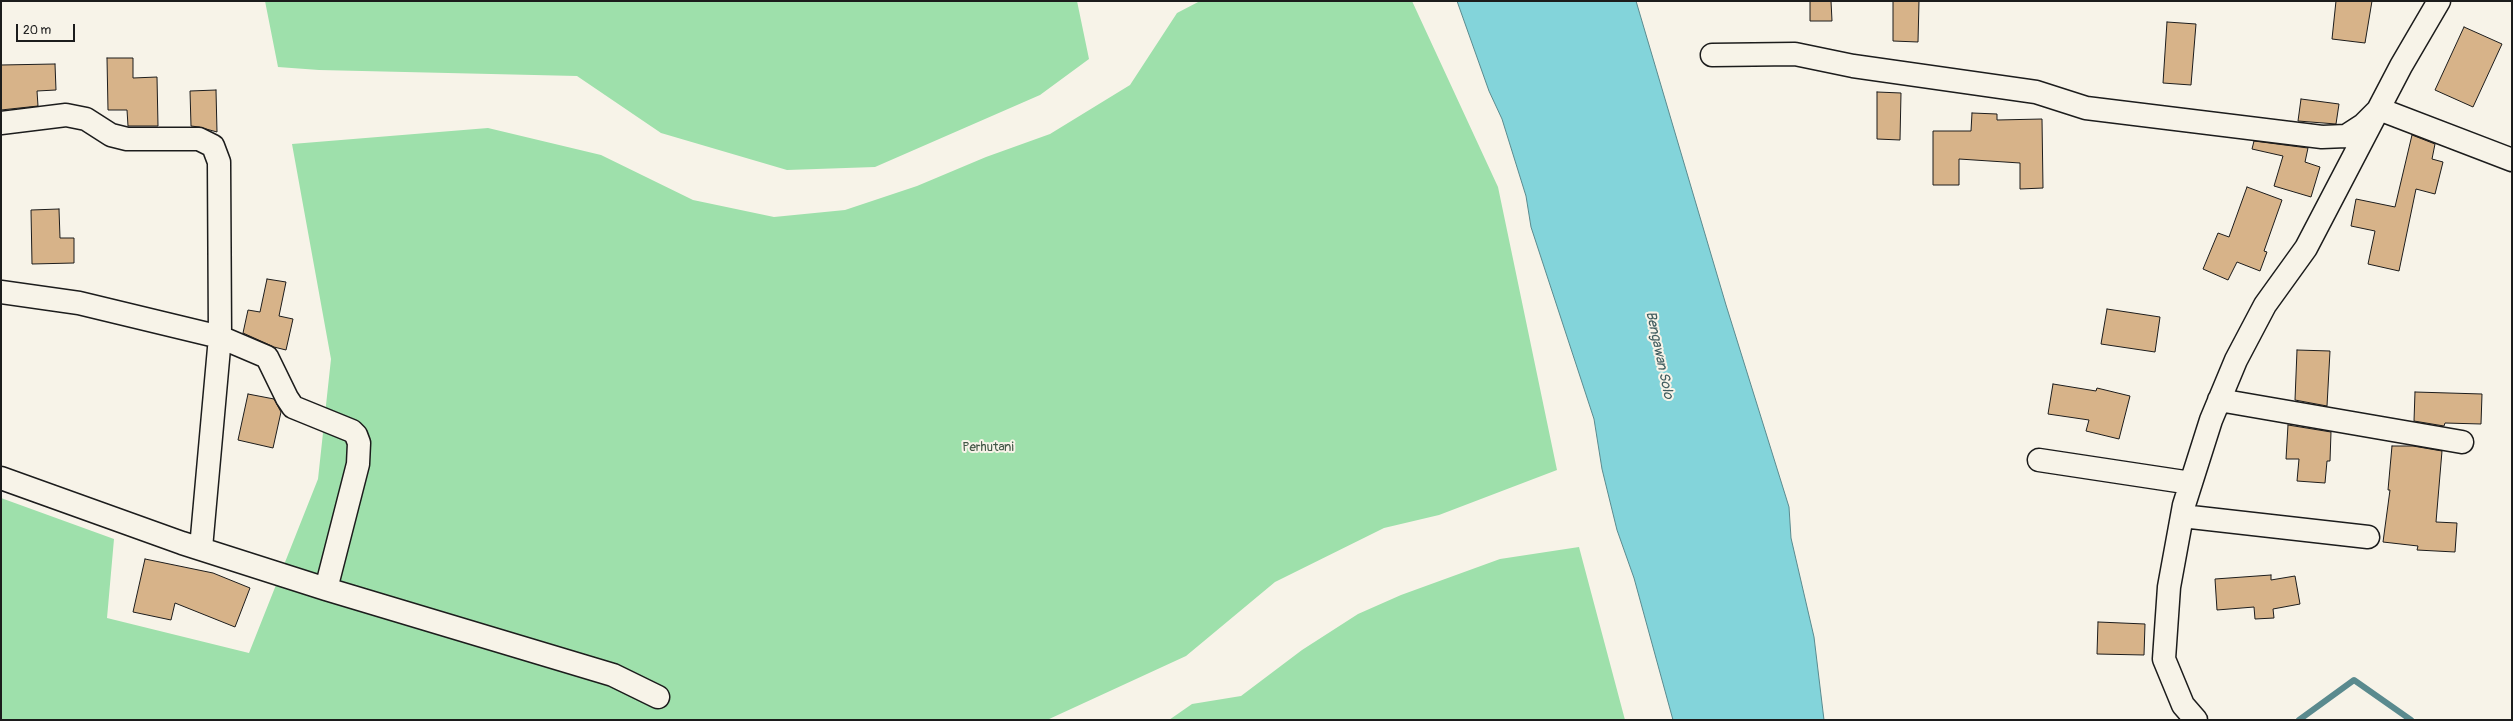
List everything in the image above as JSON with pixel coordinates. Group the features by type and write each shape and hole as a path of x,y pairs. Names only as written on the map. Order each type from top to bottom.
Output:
{"street":[{"path":"2196,720 2183,705 2164,659 2169,587 2182,516 2191,483 2219,400 2236,360 2265,305 2306,248 2379,109 2439,1"},
{"path":"1712,55 1795,54 1853,66 2036,92 2086,108 2322,137 2346,136 2363,125 2379,109"},
{"path":"2379,109 2512,160"},
{"path":"1,123 66,115 86,119 111,135 127,139 199,139 213,146 219,162 220,337 200,548"},
{"path":"1,292 79,303 220,337 267,357 293,407 342,426 356,435 359,443 358,464 326,589"},
{"path":"2219,400 2462,442"},
{"path":"2039,460 2191,483"},
{"path":"1,478 200,548 326,589 612,675 658,697"},
{"path":"2182,516 2368,537"}],"green space":[{"path":"265,1 1077,1 1089,59 1040,95 875,167 787,170 661,133 577,76 319,70 278,67"},
{"name":"Perhutani","path":"1200,1 1412,1 1498,187 1557,470 1439,515 1384,528 1275,582 1186,656 1047,720 1,720 1,498 114,539 107,618 249,653 318,479 331,359 292,144 488,128 601,155 693,200 774,217 845,210 917,186 986,157 1050,134 1130,85 1177,13"},
{"path":"1579,547 1625,720 1169,720 1192,704 1241,696 1302,650 1358,614 1401,595 1500,559"}],"water":[{"name":"Bengawan Solo","path":"1457,1 1636,1 1726,305 1789,507 1791,538 1814,637 1824,720 1673,720 1634,578 1617,530 1602,469 1594,419 1531,227 1526,196 1502,119 1489,91"}],"building":[{"path":"1810,1 1831,1 1832,21 1810,21"},
{"path":"1893,1 1919,1 1918,42 1893,41"},
{"path":"2336,1 2372,1 2365,43 2332,39"},
{"path":"2167,22 2196,24 2191,85 2163,83"},
{"path":"2464,27 2502,44 2473,107 2435,90"},
{"path":"107,58 133,58 133,78 157,77 158,126 128,126 127,110 108,110"},
{"path":"55,64 56,90 37,91 38,106 1,110 1,65"},
{"path":"216,90 217,132 191,126 190,91"},
{"path":"1877,92 1901,93 1900,140 1877,139"},
{"path":"2301,99 2339,104 2336,124 2298,121"},
{"path":"1972,113 1997,114 1997,120 2042,119 2043,188 2020,189 2020,163 1959,159 1959,185 1933,185 1933,131 1971,131"},
{"path":"2412,135 2435,144 2432,159 2443,162 2435,194 2416,189 2399,271 2368,264 2375,231 2351,226 2356,199 2395,207"},
{"path":"2254,141 2308,148 2305,162 2320,167 2311,197 2274,186 2283,156 2252,149"},
{"path":"2247,187 2282,200 2264,251 2267,252 2260,271 2237,262 2228,280 2203,269 2218,233 2229,237"},
{"path":"59,209 60,238 74,238 74,263 32,264 31,210"},
{"path":"267,279 286,282 279,316 293,319 286,350 274,347 243,333 248,310 260,312"},
{"path":"2107,309 2160,317 2155,352 2101,344"},
{"path":"2297,350 2330,351 2327,406 2295,400"},
{"path":"2053,384 2096,391 2097,388 2130,396 2119,439 2086,431 2089,420 2048,414"},
{"path":"2415,392 2482,394 2481,424 2445,423 2444,426 2414,421"},
{"path":"248,394 274,399 281,412 273,448 238,440"},
{"path":"2288,425 2331,432 2330,461 2327,461 2325,483 2297,481 2299,459 2286,459"},
{"path":"2392,446 2413,446 2442,451 2436,522 2457,523 2455,552 2417,550 2418,546 2383,542 2390,490 2388,490"},
{"path":"145,559 213,573 250,588 235,627 175,603 171,620 133,612"},
{"path":"2271,575 2271,580 2295,576 2300,604 2273,609 2274,618 2255,619 2254,607 2217,610 2215,579"},
{"path":"2098,622 2145,624 2144,655 2097,654"}],"waterway":[{"path":"2299,720 2354,680 2411,720"}]}
